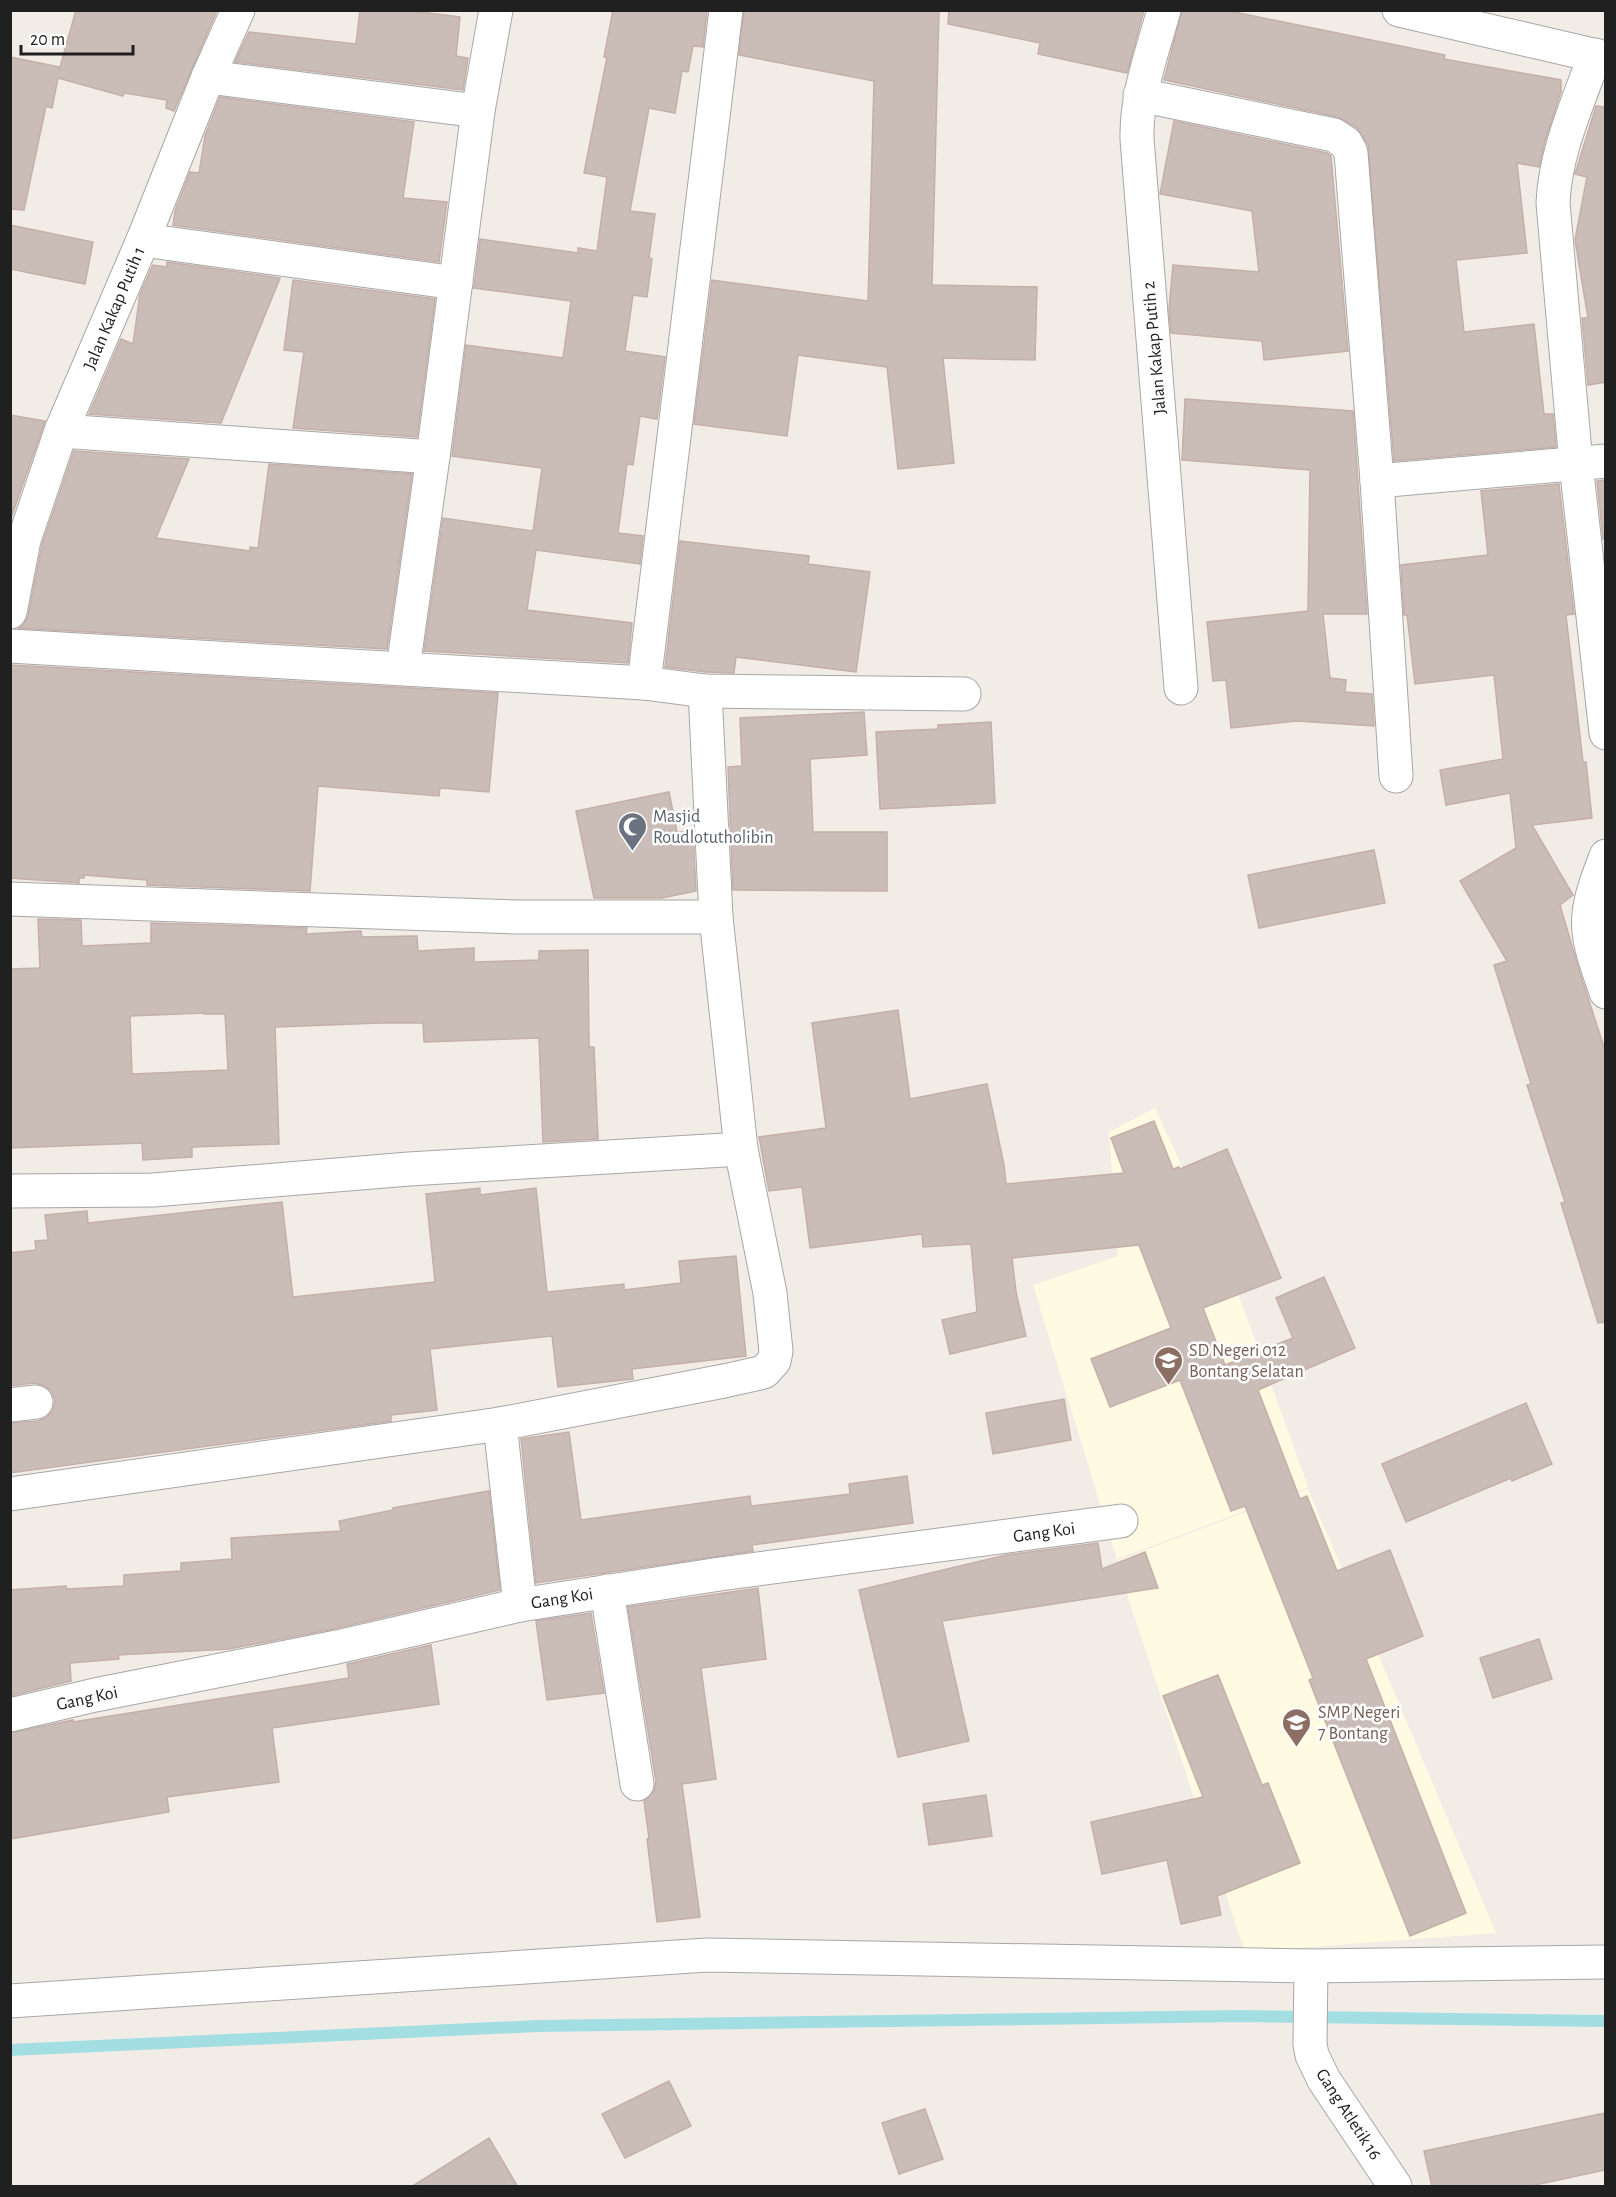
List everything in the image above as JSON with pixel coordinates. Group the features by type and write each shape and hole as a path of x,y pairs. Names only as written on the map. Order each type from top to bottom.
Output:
{"street":[{"name":"Jalan Kakap Putih 1","path":"10,612 24,540 61,431 143,240 237,10"},
{"path":"403,668 478,111 496,10"},
{"path":"644,683 726,10"},
{"name":"Jalan Kakap Putih 2","path":"1164,10 1136,117 1181,688"},
{"path":"1399,10 1600,57 1560,155 1554,180 1553,203 1591,463 1605,734"},
{"path":"208,77 478,111"},
{"path":"1140,95 1334,135 1346,143 1351,153 1377,481 1396,776"},
{"path":"143,240 456,283"},
{"path":"61,431 433,457"},
{"path":"1377,481 1591,463"},
{"path":"10,646 644,683 705,691 964,694"},
{"path":"10,1494 500,1424 760,1374 770,1367 776,1351 770,1293 741,1149 716,917 705,691"},
{"path":"1605,856 1588,916 1592,945 1605,992"},
{"path":"10,899 517,917 716,917"},
{"path":"10,1191 153,1190 409,1169 741,1149"},
{"path":"500,1424 520,1605"},
{"name":"Gang Koi","path":"10,1715 337,1647 520,1605 1121,1521"},
{"path":"607,1592 638,1784"},
{"path":"10,2001 706,1955 1310,1980 1605,1962"},
{"name":"Gang Atletik 16","path":"1310,1980 1312,2055 1324,2080 1395,2187"}],"shaded area":[{"name":"SD Negeri 012 Bontang Selatan","path":"1155,1108 1230,1271 1308,1487 1117,1559 1033,1285 1118,1256 1109,1132"},
{"name":"SMP Negeri 7 Bontang","path":"1308,1489 1496,1933 1245,1952 1116,1561"}],"building":[{"path":"76,10 217,10 174,111 166,108 167,100 124,93 123,96 58,78 52,108 46,106 24,210 10,209 10,57 60,67 59,71"},
{"path":"360,10 404,10 460,17 456,56 468,58 463,90 235,62 249,32 356,44"},
{"path":"613,10 707,10 703,47 693,46 688,72 682,71 675,113 649,108 630,211 655,214 647,297 633,295 625,351 665,357 657,419 640,416 633,465 627,464 618,533 643,536 640,564 536,550 527,610 632,623 628,663 424,651 443,518 533,531 542,468 452,456 466,345 563,358 571,301 474,288 480,239 578,253 578,248 597,251 607,177 584,173 607,57 604,57"},
{"path":"744,10 939,10 932,285 1037,287 1035,360 943,358 954,463 898,469 887,367 798,355 787,436 694,424 712,280 868,301 874,81 739,55"},
{"path":"949,10 1144,10 1127,73 1038,54 1040,43 948,24"},
{"path":"1182,10 1224,10 1445,55 1444,59 1561,80 1561,92 1539,167 1517,163 1527,253 1456,260 1464,332 1534,324 1544,414 1553,414 1556,447 1394,461 1368,145 1357,128 1338,117 1164,80"},
{"path":"220,97 414,122 403,198 447,202 439,262 173,225 175,211 190,172 199,173 205,136"},
{"path":"1596,106 1605,107 1605,382 1588,385 1582,318 1588,318 1575,240 1587,177 1575,174"},
{"path":"1174,121 1327,153 1331,156 1348,351 1264,360 1262,341 1171,333 1169,309 1173,265 1259,272 1252,211 1160,194"},
{"path":"10,225 93,242 85,284 10,269"},
{"path":"167,262 280,278 221,423 89,414 121,339 133,344 140,294 153,265 167,267"},
{"path":"293,280 435,299 417,437 293,428 304,352 284,350"},
{"path":"1185,399 1353,411 1367,614 1323,614 1330,678 1346,680 1345,692 1372,694 1374,726 1297,721 1231,728 1226,680 1213,681 1207,622 1308,611 1310,470 1182,460"},
{"path":"10,415 45,421 10,521"},
{"path":"74,451 189,459 156,538 250,551 250,547 258,548 269,464 412,474 387,649 19,628 28,616 42,545"},
{"path":"1605,480 1605,538 1603,539 1597,481"},
{"path":"1559,484 1574,614 1566,615 1583,762 1586,762 1592,818 1532,825 1573,895 1560,905 1605,1050 1605,1322 1598,1323 1561,1203 1565,1202 1527,1085 1531,1084 1494,965 1507,961 1460,881 1516,848 1510,793 1446,805 1440,770 1503,759 1494,675 1415,684 1407,615 1404,615 1401,565 1488,555 1481,491"},
{"path":"680,541 809,556 808,564 870,572 856,672 736,657 734,673 665,667"},
{"path":"10,665 498,693 489,792 440,788 439,796 318,786 310,891 147,885 147,880 84,875 84,878 79,878 79,883 10,878"},
{"path":"864,712 867,755 810,759 813,832 887,832 887,891 733,890 728,767 742,766 740,718"},
{"path":"991,722 995,803 880,809 876,732 938,729 938,725"},
{"name":"Masjid Roudlotutholibin","path":"669,792 677,832 693,832 696,891 662,898 594,898 576,811"},
{"path":"1374,850 1385,903 1259,928 1248,875"},
{"path":"38,919 81,920 82,946 151,943 151,923 307,928 306,934 361,931 362,937 417,936 418,951 474,948 474,962 539,960 539,951 588,950 589,1047 594,1047 598,1139 543,1142 539,1038 424,1042 423,1023 380,1023 275,1027 279,1144 192,1147 192,1157 143,1160 142,1143 10,1148 10,969 40,968","holes":["225,1014 228,1070 132,1074 130,1016"]},
{"path":"898,1010 910,1099 987,1084 1006,1184 1124,1173 1111,1138 1154,1121 1173,1169 1179,1167 1180,1169 1227,1149 1281,1278 1203,1308 1225,1365 1293,1338 1276,1298 1324,1277 1355,1348 1258,1390 1300,1499 1307,1496 1337,1571 1390,1550 1423,1636 1366,1659 1466,1913 1410,1936 1309,1680 1313,1678 1245,1506 1231,1511 1180,1380 1110,1407 1091,1359 1171,1328 1139,1245 1012,1258 1016,1292 1026,1336 950,1354 942,1320 977,1312 971,1244 923,1247 922,1234 810,1248 802,1187 769,1191 759,1137 826,1128 812,1023"},
{"path":"480,1188 480,1195 536,1188 547,1292 624,1284 624,1290 681,1283 679,1261 736,1256 746,1356 632,1369 633,1379 558,1387 552,1336 430,1349 437,1410 391,1415 391,1421 10,1473 10,1423 38,1421 47,1417 53,1410 55,1400 51,1391 43,1385 34,1383 10,1386 10,1253 36,1250 35,1241 48,1240 45,1215 87,1211 88,1223 282,1202 293,1297 435,1282 426,1194"},
{"path":"1064,1399 1071,1440 993,1454 986,1413"},
{"path":"1526,1403 1552,1464 1512,1481 1511,1478 1406,1522 1382,1464"},
{"path":"569,1432 581,1520 750,1496 751,1506 850,1494 849,1484 907,1476 913,1523 752,1545 753,1551 536,1583 521,1439"},
{"path":"489,1491 500,1590 333,1629 229,1649 118,1655 119,1659 70,1663 71,1681 10,1696 10,1590 66,1586 67,1589 124,1586 124,1575 181,1571 181,1563 232,1559 231,1538 341,1531 339,1521 393,1510 393,1508"},
{"path":"1098,1543 1102,1569 1145,1552 1158,1588 942,1621 969,1741 898,1757 859,1590 1006,1555"},
{"path":"758,1588 766,1659 701,1668 716,1779 682,1784 700,1917 657,1922 644,1801 654,1791 656,1781 628,1607"},
{"path":"591,1613 604,1693 547,1700 536,1621"},
{"path":"1539,1639 1552,1679 1493,1698 1480,1658"},
{"path":"431,1645 439,1704 272,1728 279,1782 167,1797 169,1812 10,1839 10,1733 73,1720 73,1722 349,1678 347,1664"},
{"path":"1218,1675 1262,1785 1268,1783 1300,1863 1217,1896 1221,1915 1181,1924 1167,1860 1102,1874 1091,1822 1203,1797 1163,1696"},
{"path":"986,1795 992,1836 929,1845 923,1804"},
{"path":"669,2081 691,2126 625,2158 602,2114"},
{"path":"925,2109 943,2159 899,2174 882,2123"},
{"path":"1605,2113 1605,2170 1526,2187 1432,2187 1424,2151"},
{"path":"489,2138 518,2187 411,2187"}],"waterway":[{"path":"10,2050 539,2026 1241,2016 1606,2021"}],"place":[{"name":"Masjid Roudlotutholibin","path":"632,852"},
{"name":"SD Negeri 012 Bontang Selatan","path":"1168,1386"},
{"name":"SMP Negeri 7 Bontang","path":"1297,1748"}]}
